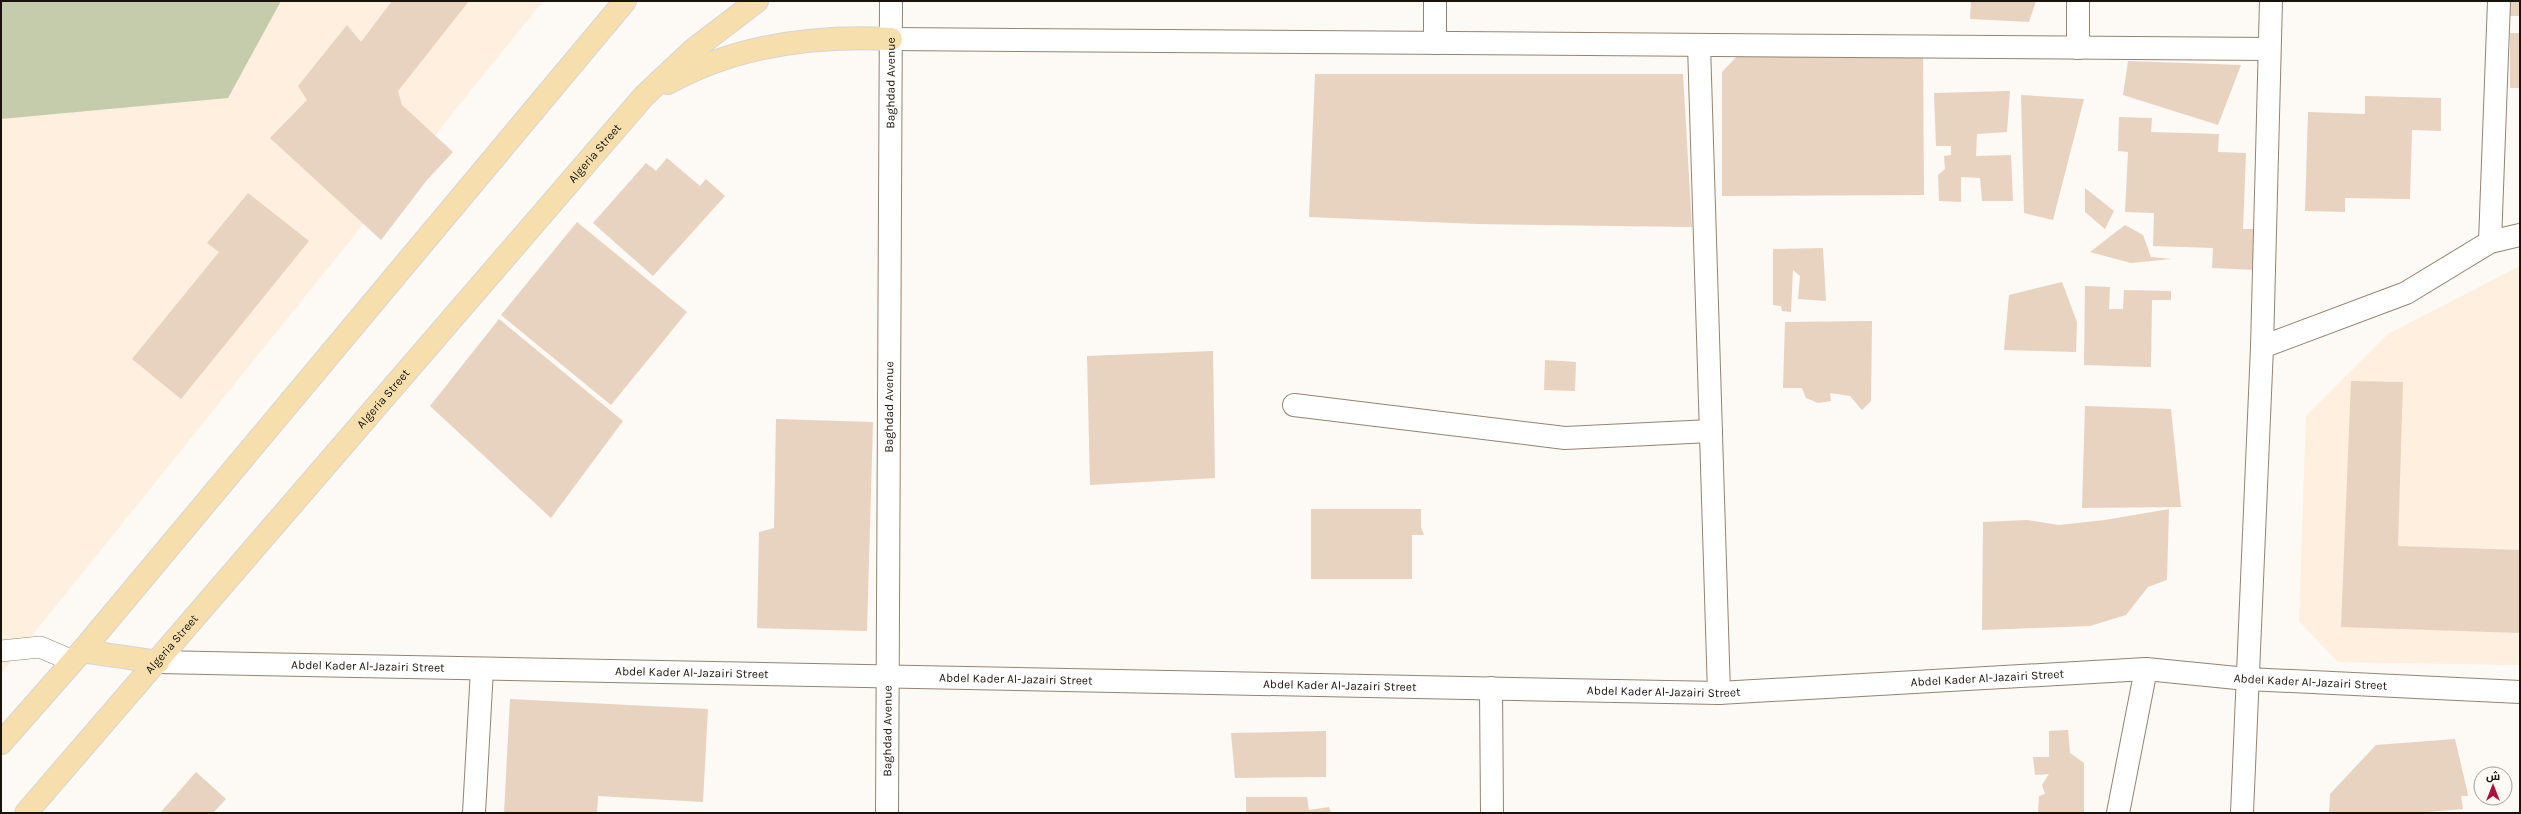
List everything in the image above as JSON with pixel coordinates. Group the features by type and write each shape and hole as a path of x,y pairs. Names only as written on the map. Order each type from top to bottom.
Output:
{"main road":[{"path":"1,743 78,656 625,1"},
{"name":"Algeria Street","path":"26,813 158,662 644,96 693,50 757,1"},
{"path":"644,96 682,75 722,59 762,47 805,39 848,37 891,39"},
{"path":"78,656 158,662"}],"street":[{"name":"Baghdad Avenue","path":"887,813 886,675 891,1"},
{"path":"1435,1 1435,43"},
{"path":"2078,1 2078,48"},
{"path":"2242,813 2262,347 2271,1"},
{"path":"2490,242 2499,1"},
{"path":"891,39 2269,49"},
{"path":"1699,45 1720,693"},
{"path":"2262,347 2406,293 2490,242 2520,235"},
{"path":"1294,405 1565,438 1711,431"},
{"name":"Abdel Kader Al-Jazairi Street","path":"158,662 482,670 886,675 1720,693 2146,669 2247,679 2520,692"},
{"path":"2118,813 2146,669"},
{"path":"474,813 482,670"},
{"path":"1491,688 1492,813"}],"lane":[{"path":"1,651 40,647 78,656"}],"shaded area":[{"path":"1,1 543,1 1,674"},
{"path":"2520,266 2520,665 2338,662 2299,621 2306,416 2388,334"}],"green space":[{"path":"1,1 281,1 228,98 1,119"}],"building":[{"path":"392,1 469,1 398,91 402,105 453,152 427,180 381,240 270,138 307,100 298,86 347,25 361,42"},
{"path":"1971,1 2036,1 2029,22 1970,19"},
{"path":"2505,1 2520,1 2520,16 2506,16"},
{"path":"2510,33 2520,33 2520,88 2510,88"},
{"path":"1743,50 1923,50 1924,195 1722,196 1722,72"},
{"path":"2128,61 2241,65 2218,125 2123,95"},
{"path":"1315,74 1683,74 1692,227 1478,224 1309,217"},
{"path":"2010,91 2007,132 1977,134 1976,156 2011,155 2013,201 1982,201 1980,178 1961,177 1961,202 1939,201 1938,175 1945,169 1944,156 1951,155 1951,146 1936,146 1934,93"},
{"path":"2021,95 2084,99 2053,220 2024,213"},
{"path":"2365,96 2441,98 2441,131 2412,130 2410,199 2345,198 2345,212 2305,211 2308,112 2365,114"},
{"path":"2119,117 2152,118 2151,132 2219,134 2218,152 2246,153 2243,229 2259,229 2258,270 2212,268 2213,248 2153,246 2154,213 2125,212 2128,152 2118,151"},
{"path":"667,158 700,186 706,179 725,196 653,276 593,223 646,163 656,171"},
{"path":"2085,188 2114,211 2105,229 2085,212"},
{"path":"248,193 309,241 181,399 132,359 219,252 207,243"},
{"path":"577,222 687,312 611,405 501,315"},
{"path":"2125,225 2143,235 2151,257 2172,259 2131,263 2090,252"},
{"path":"1823,248 1826,301 1798,299 1800,276 1793,270 1791,312 1782,311 1781,306 1773,305 1773,249"},
{"path":"2062,282 2077,322 2076,352 2004,350 2009,295"},
{"path":"2085,286 2110,287 2109,309 2123,309 2124,290 2171,291 2171,300 2152,300 2151,367 2084,365"},
{"path":"499,319 623,421 551,518 430,406"},
{"path":"1872,321 1871,401 1862,410 1850,396 1830,393 1831,401 1818,403 1806,398 1802,388 1783,388 1785,322"},
{"path":"1213,351 1215,478 1090,485 1087,356"},
{"path":"1545,360 1576,362 1575,391 1544,390"},
{"path":"2351,381 2403,382 2398,546 2520,550 2520,633 2341,627"},
{"path":"2085,406 2171,409 2181,507 2082,508"},
{"path":"776,419 873,422 867,631 757,628 759,532 774,528"},
{"path":"1311,509 1421,509 1421,527 1424,535 1412,535 1412,579 1311,579"},
{"path":"2169,509 2167,580 2148,587 2126,615 2090,626 1982,630 1983,522 2027,520 2059,525 2105,520"},
{"path":"510,699 708,709 703,802 598,796 597,813 504,813"},
{"path":"2068,730 2070,753 2084,763 2084,813 2038,813 2039,796 2045,794 2042,785 2049,774 2035,775 2033,757 2049,757 2049,731"},
{"path":"1326,731 1326,777 1235,778 1231,733"},
{"path":"2455,739 2468,796 2461,796 2463,809 2415,813 2329,813 2330,794 2376,745"},
{"path":"196,772 226,799 213,813 160,813"},
{"path":"1246,797 1307,797 1309,810 1329,807 1331,813 1246,813"}]}
